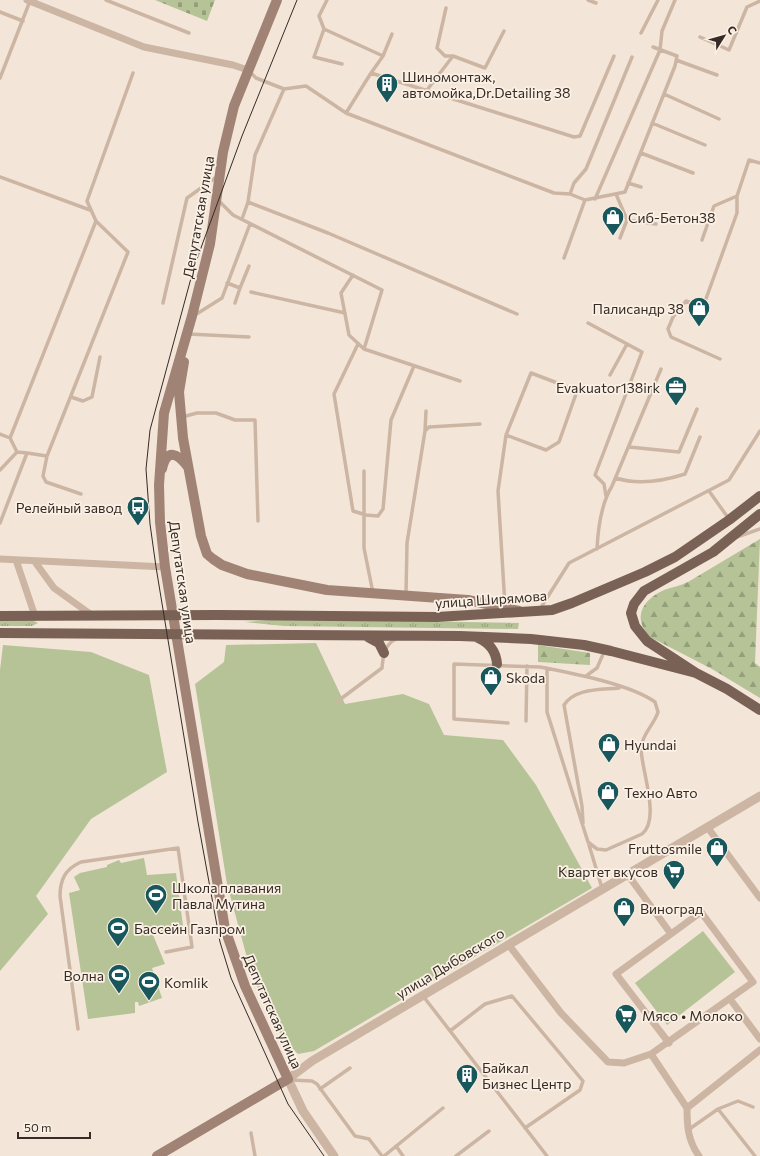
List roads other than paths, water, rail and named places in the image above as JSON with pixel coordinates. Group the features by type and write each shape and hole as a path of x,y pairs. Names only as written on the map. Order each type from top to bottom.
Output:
{"main road":[{"name":"Депутатская улица","path":"276,0 234,106 220,174 218,200 210,244 187,334 164,413 158,485 165,567 225,929 245,986 288,1079"},
{"path":"187,334 179,392 183,438 190,469 201,536 207,554 213,559 236,571 327,590 406,597 468,600 525,612"},
{"path":"158,485 165,460 168,456 177,455 190,469"},
{"name":"улица Ширямова","path":"94,616 217,615 438,617 538,612 567,605 645,572 675,556 729,520 760,496"},
{"path":"760,514 730,539 698,562 649,587 640,595 632,608 633,622 643,637 696,673 744,699 760,710"},
{"path":"0,616 94,616"},
{"path":"57,616 57,633"},
{"path":"0,633 460,636 531,639 611,651 696,673"},
{"path":"366,636 379,643 384,653"},
{"path":"460,636 487,641 496,656 497,664"},
{"path":"744,699 760,715"},
{"name":"улица Дыбовского","path":"157,1156 288,1079"}],"street":[{"path":"29,1 144,47 233,65 248,70"},
{"path":"0,559 35,562 165,567"},
{"path":"16,560 35,616"},
{"path":"35,562 54,588 94,616"},
{"name":"улица Дыбовского","path":"288,1079 312,1061 760,796"},
{"path":"708,828 760,898"},
{"path":"628,874 670,934"},
{"path":"508,944 562,1013 608,1062 624,1063 652,1054 669,1043 753,982 701,912 616,974 669,1043"},
{"path":"730,999 760,1039"},
{"path":"687,1108 760,1050"},
{"path":"652,1054 687,1108 687,1130 694,1149 699,1156"},
{"name":"Депутатская улица","path":"288,1079 303,1111 334,1156"}],"lane":[{"path":"106,0 189,34"},
{"path":"327,0 319,16 324,29 314,57 342,64"},
{"path":"588,0 596,3"},
{"path":"642,33 658,0"},
{"path":"595,199 660,50 662,31 675,0"},
{"path":"0,78 23,21 29,1"},
{"path":"700,38 729,50 747,7 760,1"},
{"path":"446,8 437,48 445,56 453,56 485,68 504,31"},
{"path":"0,12 23,21"},
{"path":"324,29 383,56"},
{"path":"346,113 383,56 392,34"},
{"path":"248,70 256,78 284,89 306,86 346,113 554,193 570,194 585,200 625,192 664,94 677,56 653,47"},
{"path":"426,90 453,56"},
{"path":"371,73 574,136 580,136 614,56"},
{"path":"570,194 574,183 586,170 632,57"},
{"path":"676,60 717,75"},
{"path":"81,494 46,482 43,476 47,456 128,252 96,221 87,201 133,73"},
{"path":"242,219 248,202 255,155 284,89"},
{"path":"664,94 719,119"},
{"path":"652,123 705,145"},
{"path":"640,153 693,173"},
{"path":"720,359 671,336 668,329 674,317 686,301 703,307 737,213 737,196 749,160 760,163"},
{"path":"163,303 186,198 220,174"},
{"path":"0,178 90,210"},
{"path":"628,183 641,187"},
{"path":"616,194 627,220 620,238"},
{"path":"702,240 714,206 737,196"},
{"path":"218,200 233,214 250,224 382,290 364,349"},
{"path":"564,258 585,200"},
{"path":"248,202 328,233 517,314"},
{"path":"627,220 656,224"},
{"path":"10,438 96,221"},
{"path":"191,319 222,298 250,224"},
{"path":"235,303 249,266"},
{"path":"353,275 341,293 349,335 358,344 364,349 460,381"},
{"path":"227,283 240,288"},
{"path":"251,292 345,312"},
{"path":"588,323 642,352 595,475 604,484 606,496"},
{"path":"187,334 249,336"},
{"path":"358,344 334,394 353,511 378,516 383,509 391,420 414,366"},
{"path":"610,375 627,344"},
{"path":"71,397 83,401 92,397 100,357"},
{"path":"597,548 598,532 606,496 616,478 661,369"},
{"path":"505,607 498,491 506,435 531,372 568,387 576,394 559,442 546,450 506,435"},
{"path":"628,447 679,452 697,409"},
{"path":"406,597 407,543 425,431 426,411"},
{"path":"181,417 196,414 216,413 235,420 255,420 258,521"},
{"path":"425,431 429,427 480,424"},
{"path":"538,612 569,563 729,480 760,431"},
{"path":"0,434 10,438 17,452"},
{"path":"616,478 629,482 670,479 685,474 700,437"},
{"path":"17,452 47,456"},
{"path":"0,470 17,452"},
{"path":"0,523 27,453"},
{"path":"364,471 364,548 373,594"},
{"path":"709,491 729,520"},
{"path":"730,539 760,529"},
{"path":"338,701 382,668 384,653 392,641 409,636"},
{"path":"583,676 594,672 604,652 611,651"},
{"path":"508,723 454,719 454,664 497,664 547,668 583,676 621,687 651,699 658,708 657,716 643,739 641,749 649,794 649,827 642,834 606,850 597,849 588,842"},
{"path":"526,721 528,666"},
{"path":"547,668 547,712 603,889"},
{"path":"583,828 582,806 564,705 568,698 577,693 621,687"},
{"path":"78,1028 60,896 60,884 65,874 72,866 81,862 178,848 192,947 166,952"},
{"path":"423,996 547,1156"},
{"path":"450,1031 485,1004 512,996 583,1081 580,1090 526,1128"},
{"path":"320,1089 350,1068"},
{"path":"288,1079 312,1081 320,1089 355,1136 369,1139 383,1156 443,1108"},
{"path":"687,1130 718,1109 738,1101 753,1107"},
{"path":"718,1109 755,1156"},
{"path":"456,1156 489,1131"},
{"path":"251,1133 255,1156"},
{"path":"396,1146 403,1156"}],"tram line":[{"path":"297,0 242,136 194,267 150,430 146,469 150,524 156,567 198,822 220,942 231,978 288,1104 324,1156"}],"place":[{"name":"Шиномонтаж, автомойка,Dr.Detailing 38","path":"387,104"},
{"name":"Сиб-Бетон38","path":"613,236"},
{"name":"Палисандр 38","path":"699,328"},
{"name":"Evakuator138irk","path":"676,406"},
{"name":"Релейный завод","path":"138,526"},
{"name":"Skoda","path":"491,696"},
{"name":"Hyundai","path":"609,764"},
{"name":"Техно Авто","path":"608,812"},
{"name":"Fruttosmile","path":"717,868"},
{"name":"Квартет вкусов","path":"674,890"},
{"name":"Школа плавания Павла Мутина","path":"156,914"},
{"name":"Виноград","path":"624,928"},
{"name":"Бассейн Газпром","path":"118,948"},
{"name":"Волна","path":"119,994"},
{"name":"Komlik","path":"149,1002"},
{"name":"Мясо • Молоко","path":"626,1034"},
{"name":"Байкал Бизнес Центр","path":"467,1094"}]}
